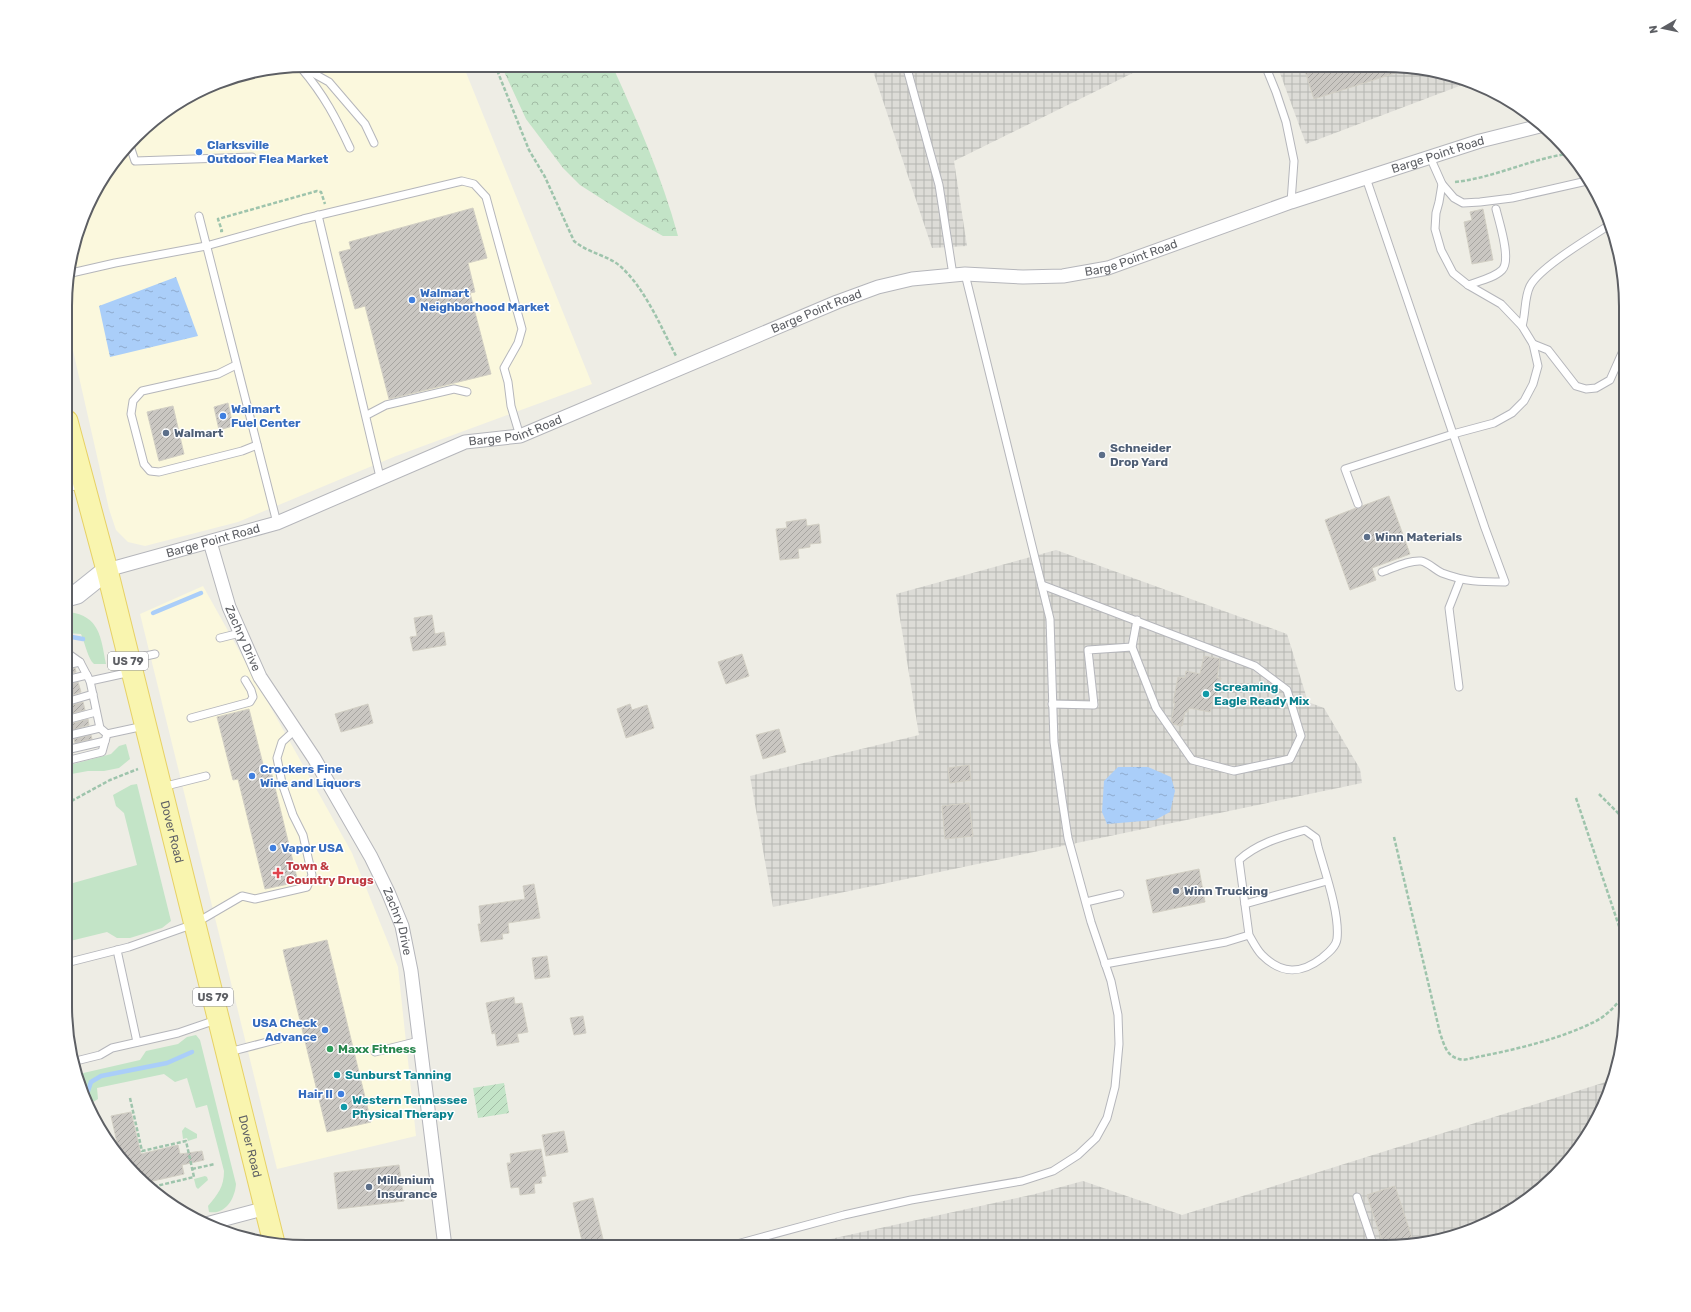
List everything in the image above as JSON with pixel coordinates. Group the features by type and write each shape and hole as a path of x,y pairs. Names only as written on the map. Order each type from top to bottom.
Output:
{"main road":[{"name":"Dover Road","path":"72,467 74,486 107,570 273,1238"},
{"path":"72,595 77,594 107,570"}],"street":[{"name":"Barge Point Road","path":"107,570 276,523 380,477 465,442 520,436 837,302 878,287 912,279 959,274 1023,277 1063,276 1108,268 1291,202 1480,140 1536,127"},
{"name":"Zachry Drive","path":"210,542 229,607 260,676 314,758 371,857 402,926 411,970 444,1240"},
{"path":"215,1222 266,1208"}],"lane":[{"path":"305,72 318,88 330,108 350,148"},
{"path":"311,72 330,82 366,124 374,143"},
{"path":"752,1240 844,1215 911,1200 1022,1181 1053,1170 1078,1155 1096,1138 1107,1118 1115,1088 1120,1044 1118,1015 1105,964 1068,838 1054,742 1050,619 959,274 940,185 908,72"},
{"path":"1268,72 1283,115 1294,161 1291,202"},
{"path":"131,151 134,161 252,157"},
{"path":"1430,157 1442,184 1454,198 1464,202 1480,202 1512,198 1584,182"},
{"path":"1366,178 1485,528 1505,582 1460,580 1436,571 1422,562 1412,561 1382,572"},
{"path":"74,272 206,246 318,215 462,181 474,184 486,197 522,329 518,343 504,368 508,382 511,406 520,436"},
{"path":"1358,504 1345,469 1453,434 1494,423 1512,413 1524,401 1538,366 1533,344 1522,326 1501,304 1468,285 1453,273 1441,250 1435,229 1436,213 1442,184"},
{"path":"1468,285 1492,276 1502,270 1505,263 1506,255 1496,209"},
{"path":"318,215 367,415 380,477"},
{"path":"199,216 276,523"},
{"path":"1522,326 1530,286 1541,273 1563,256 1606,228"},
{"path":"1533,344 1548,350 1576,386 1586,389 1596,388 1610,380 1619,360"},
{"path":"236,365 218,374 142,391 133,401 131,414 144,464 150,470 159,472 242,451 257,445"},
{"path":"367,415 386,405 454,389 467,392"},
{"path":"1459,687 1449,608 1460,580"},
{"path":"1042,585 1137,620 1255,666 1287,690 1301,736 1290,759 1234,771 1192,760 1156,708 1132,647 1137,620"},
{"path":"220,638 240,633"},
{"path":"1052,704 1094,706 1088,650 1132,647"},
{"path":"72,679 89,678 130,666 155,654"},
{"path":"72,656 80,662 89,678 100,728 106,737 102,752 72,760"},
{"path":"72,664 80,662"},
{"path":"191,718 250,702 253,697 245,680"},
{"path":"72,700 93,694"},
{"path":"72,718 96,712"},
{"path":"72,748 145,726"},
{"path":"72,735 100,728"},
{"path":"72,961 117,950 194,924 242,896 255,899 307,887 312,875 303,835 290,809 282,784 277,758 282,742 295,730"},
{"path":"160,788 206,776"},
{"path":"1305,830 1316,838 1338,924 1337,942 1330,952 1310,967 1296,971 1276,967 1262,955 1248,935 1245,904 1239,860 1250,850 1268,842 1305,830"},
{"path":"1245,904 1327,881"},
{"path":"1086,902 1120,894"},
{"path":"1105,964 1226,942 1248,935"},
{"path":"117,950 137,1042"},
{"path":"78,1060 100,1055 112,1048 178,1033 218,1019"},
{"path":"227,1053 279,1039"},
{"path":"375,1052 419,1041"},
{"path":"1358,1197 1372,1240"}],"path":[{"path":"498,72 529,150 546,178 574,241 583,248 611,260 620,266 630,276 646,300 682,367"},
{"path":"1442,184 1468,180 1544,158 1563,154"},
{"path":"203,231 212,228 215,233 218,233 222,231 218,219 317,191 321,192 328,213"},
{"path":"72,801 110,780 154,763"},
{"path":"1599,794 1619,814"},
{"path":"1576,798 1619,926"},
{"path":"1394,837 1440,1033 1446,1049 1451,1056 1460,1060 1486,1055 1561,1035 1595,1022 1613,1009 1619,1002"},
{"path":"130,1098 142,1151 186,1141 194,1177 156,1186"},
{"path":"192,1169 215,1164"}],"shaded area":[{"path":"306,72 466,72 592,384 396,456 238,522 145,546 128,542 116,530 109,509 72,346 72,306 76,260 84,231 96,202 120,163 140,140 176,111 216,90 260,76"},
{"path":"873,72 1135,72 954,161 967,246 932,248"},
{"path":"1280,72 1385,72 1416,74 1431,76 1462,85 1306,144"},
{"name":"Screaming Eagle Ready Mix","path":"1056,550 1287,634 1308,702 1324,708 1360,769 1362,783 773,907 750,776 919,735 896,594"},
{"path":"203,586 352,853 398,967 416,1136 277,1169 140,614"},
{"path":"1607,1082 1595,1110 1580,1136 1551,1172 1528,1192 1489,1216 1460,1228 1431,1236 1385,1240 826,1240 1035,1194 1083,1181 1182,1215"}],"green space":[{"path":"504,72 615,72 657,170 678,236 663,236 580,185 563,168 526,119"},
{"path":"72,613 79,614 93,623 100,637 106,664 94,664 92,662 81,634 72,633"},
{"path":"126,744 130,759 119,768 72,774 72,764 111,754 119,746"},
{"path":"137,784 171,921 162,928 130,938 117,938 107,932 72,941 72,883 137,865 124,813 116,806 113,795 131,785"},
{"path":"196,1035 200,1040 236,1184 232,1200 225,1208 215,1212 209,1212 208,1206 220,1190 223,1182 224,1171 207,1105 196,1108 187,1078 175,1082 164,1074 97,1088 98,1099 93,1102 82,1073 140,1060 146,1051 178,1044 187,1037"},
{"path":"504,1083 509,1113 478,1118 473,1088"},
{"path":"185,1127 197,1134 197,1138 188,1141 187,1138 183,1139 182,1131"},
{"path":"205,1176 208,1180 198,1189 194,1179"}],"water":[{"path":"176,277 198,336 110,357 99,306"},
{"path":"1118,767 1148,767 1171,777 1175,791 1170,812 1155,820 1107,824 1102,812 1104,781"}],"building":[{"path":"1305,72 1396,73 1314,99"},
{"name":"Walmart Neighborhood Market","path":"473,208 487,258 468,263 475,292 470,293 491,374 389,399 365,306 355,309 339,252 351,249 349,242"},
{"path":"1483,209 1493,260 1472,264 1464,222 1472,220 1470,212"},
{"name":"Walmart Fuel Center","path":"228,403 233,426 219,430 214,407"},
{"name":"Walmart","path":"173,406 184,454 159,461 147,412"},
{"name":"Winn Materials","path":"1389,496 1410,554 1372,568 1376,580 1350,590 1325,520"},
{"path":"806,519 807,526 819,524 821,543 810,544 810,547 798,549 799,558 780,560 776,529 787,528 786,522"},
{"path":"432,615 435,634 444,632 446,645 413,651 410,637 417,636 414,618"},
{"path":"742,654 749,676 726,684 718,662"},
{"name":"Screaming Eagle Ready Mix","path":"1204,656 1220,659 1217,678 1221,678 1216,700 1213,700 1210,712 1189,708 1188,712 1185,712 1182,726 1173,724 1171,721 1178,677 1185,678 1186,671 1200,674"},
{"path":"75,668 76,672 72,673 72,669"},
{"path":"78,682 81,692 72,695 72,684"},
{"path":"83,702 85,710 72,713 72,705"},
{"path":"368,704 373,723 341,732 335,714"},
{"path":"630,704 632,710 647,705 654,728 626,738 617,709"},
{"name":"Crockers Fine Wine and Liquors","path":"249,709 265,772 271,771 298,882 265,889 238,779 233,780 217,717"},
{"path":"88,719 89,725 72,730 72,723"},
{"path":"779,729 786,752 763,759 756,735"},
{"path":"91,735 92,739 75,743 74,739"},
{"path":"969,765 971,780 950,783 948,768"},
{"path":"969,803 973,836 945,839 942,806"},
{"name":"Winn Trucking","path":"1199,869 1205,902 1153,913 1146,880"},
{"path":"534,884 540,918 508,923 509,933 502,934 503,939 481,942 478,924 481,924 479,906 525,899 523,886"},
{"path":"327,940 371,1122 327,1132 283,950"},
{"path":"547,956 550,977 535,979 532,958"},
{"path":"514,997 515,1004 522,1003 528,1032 517,1034 519,1042 497,1046 495,1033 492,1034 486,1003"},
{"path":"583,1016 586,1033 574,1035 570,1018"},
{"path":"131,1112 141,1154 178,1145 180,1154 202,1151 204,1160 182,1165 184,1174 151,1181 140,1172 118,1146 111,1116"},
{"path":"564,1131 568,1152 546,1156 542,1135"},
{"path":"541,1149 546,1176 541,1177 542,1183 534,1184 535,1193 520,1195 519,1187 511,1188 507,1163 511,1163 510,1154"},
{"name":"Millenium Insurance","path":"399,1165 404,1201 338,1209 334,1173"},
{"path":"1395,1186 1412,1238 1382,1240 1367,1195"},
{"path":"593,1198 603,1239 582,1240 573,1203"}],"waterway":[{"path":"153,613 201,593"},
{"path":"72,637 83,639"},
{"path":"88,1091 91,1082 101,1076 167,1063 192,1052"}],"place":[{"name":"Clarksville Outdoor Flea Market","path":"199,152"},
{"name":"Walmart Neighborhood Market","path":"412,300"},
{"name":"Walmart Fuel Center","path":"223,416"},
{"name":"Walmart","path":"166,433"},
{"name":"Schneider Drop Yard","path":"1102,455"},
{"name":"Winn Materials","path":"1367,537"},
{"name":"Screaming Eagle Ready Mix","path":"1206,694"},
{"name":"Crockers Fine Wine and Liquors","path":"252,776"},
{"name":"Vapor USA","path":"273,848"},
{"name":"Town & Country Drugs","path":"278,873"},
{"name":"Winn Trucking","path":"1176,891"},
{"name":"USA Check Advance","path":"325,1030"},
{"name":"Maxx Fitness","path":"330,1049"},
{"name":"Sunburst Tanning","path":"337,1075"},
{"name":"Hair II","path":"341,1094"},
{"name":"Western Tennessee Physical Therapy","path":"344,1107"},
{"name":"Millenium Insurance","path":"369,1187"}]}
